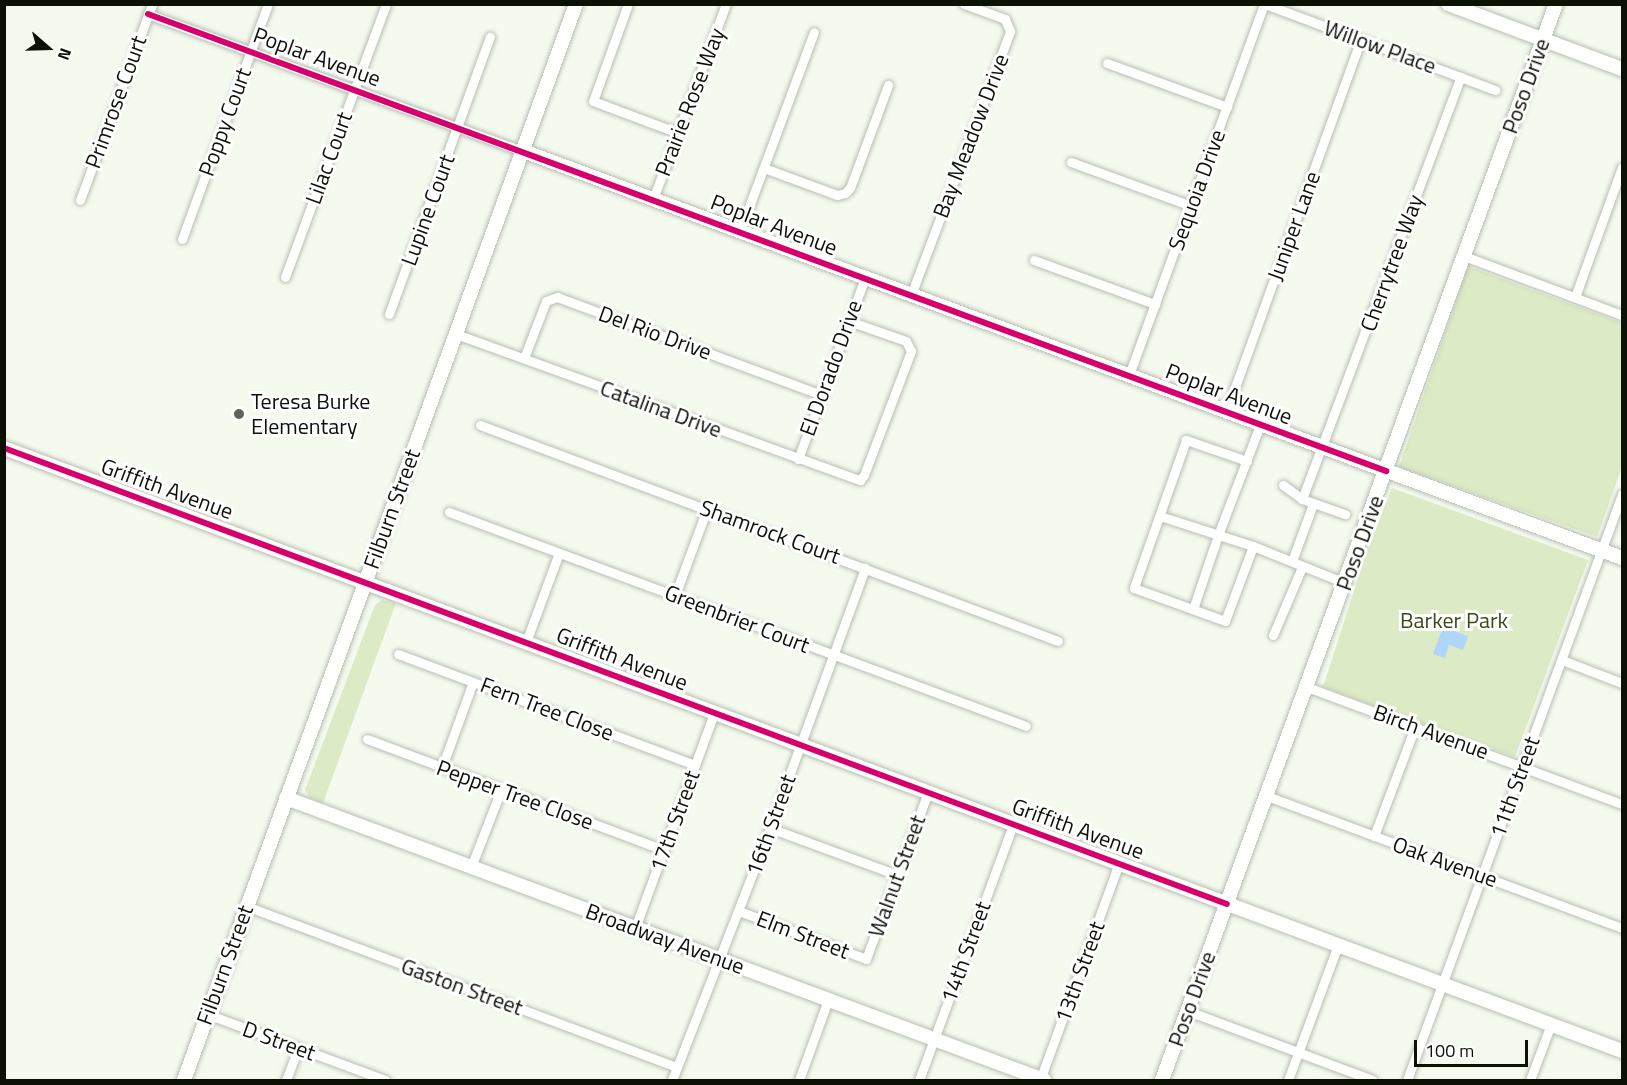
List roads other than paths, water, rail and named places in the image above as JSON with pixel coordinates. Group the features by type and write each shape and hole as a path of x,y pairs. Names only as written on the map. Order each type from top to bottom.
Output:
{"street":[{"name":"Poppy Court","path":"182,239 268,4"},
{"name":"Lilac Court","path":"285,277 386,4"},
{"name":"Filburn Street","path":"184,1080 576,4"},
{"path":"628,4 594,101 678,133"},
{"name":"Prairie Rose Way","path":"654,199 726,4"},
{"name":"Bay Meadow Drive","path":"911,295 1010,31 1005,19 964,4"},
{"name":"Willow Place","path":"1264,4 1495,90"},
{"name":"Sequoia Drive","path":"1129,375 1264,4"},
{"path":"1448,4 1623,69"},
{"name":"Poso Drive","path":"1162,1080 1556,4"},
{"name":"Poplar Avenue","path":"150,9 250,52 1623,558"},
{"name":"Primrose Court","path":"81,200 150,9"},
{"path":"740,231 813,32"},
{"name":"Lupine Court","path":"389,314 490,37"},
{"name":"Juniper Lane","path":"1226,412 1361,40"},
{"path":"1107,63 1227,107"},
{"name":"Cherrytree Way","path":"1302,499 1324,448 1461,77"},
{"path":"764,168 837,195 845,193 850,188 888,85"},
{"path":"1071,162 1191,206"},
{"path":"1575,297 1618,194 1623,167"},
{"path":"1464,256 1623,315"},
{"path":"1034,260 1155,304"},
{"name":"El Dorado Drive","path":"798,459 865,278"},
{"name":"Del Rio Drive","path":"524,358 546,301 556,297 822,395"},
{"name":"Catalina Drive","path":"456,334 860,480 864,475 910,351 906,341 849,321"},
{"name":"Shamrock Court","path":"480,425 1058,641"},
{"path":"1193,609 1218,535 1260,425"},
{"path":"1247,461 1186,440 1134,588 1226,621 1253,546"},
{"name":"Griffith Avenue","path":"4,448 1623,1050"},
{"path":"1283,485 1302,499 1345,514"},
{"name":"11th Street","path":"1407,1080 1623,494"},
{"path":"1292,561 1313,504"},
{"path":"675,596 707,509"},
{"name":"Greenbrier Court","path":"449,512 1026,726"},
{"path":"1160,516 1253,546 1345,583"},
{"path":"526,642 560,553"},
{"path":"1273,635 1302,567"},
{"name":"16th Street","path":"672,1080 739,911 866,568"},
{"name":"Fern Tree Close","path":"398,654 695,765"},
{"path":"1562,660 1623,682"},
{"path":"442,767 473,682"},
{"name":"Birch Avenue","path":"1306,687 1623,804"},
{"name":"17th Street","path":"635,928 714,712"},
{"path":"1374,836 1415,727"},
{"name":"Pepper Tree Close","path":"367,739 664,850"},
{"path":"471,867 501,790"},
{"name":"Walnut Street","path":"866,959 928,792"},
{"name":"Oak Avenue","path":"1267,796 1623,928"},
{"name":"Broadway Avenue","path":"286,798 1041,1080"},
{"name":"14th Street","path":"919,1080 1013,824"},
{"path":"770,828 897,875"},
{"name":"13th Street","path":"1041,1080 1119,863"},
{"name":"Gaston Street","path":"246,906 677,1067"},
{"name":"Elm Street","path":"739,911 866,959"},
{"path":"1288,1080 1338,945"},
{"path":"798,1080 828,1000"},
{"path":"1188,1011 1373,1080"},
{"name":"D Street","path":"207,1014 383,1080"},
{"path":"1530,1080 1551,1024"},
{"path":"286,1080 298,1048"}],"water":[{"path":"1443,627 1468,636 1463,650 1449,645 1445,658 1433,654"}],"place":[{"name":"Teresa Burke Elementary","path":"239,414"}],"park label":[{"name":"Barker Park","path":"1454,621"}]}
